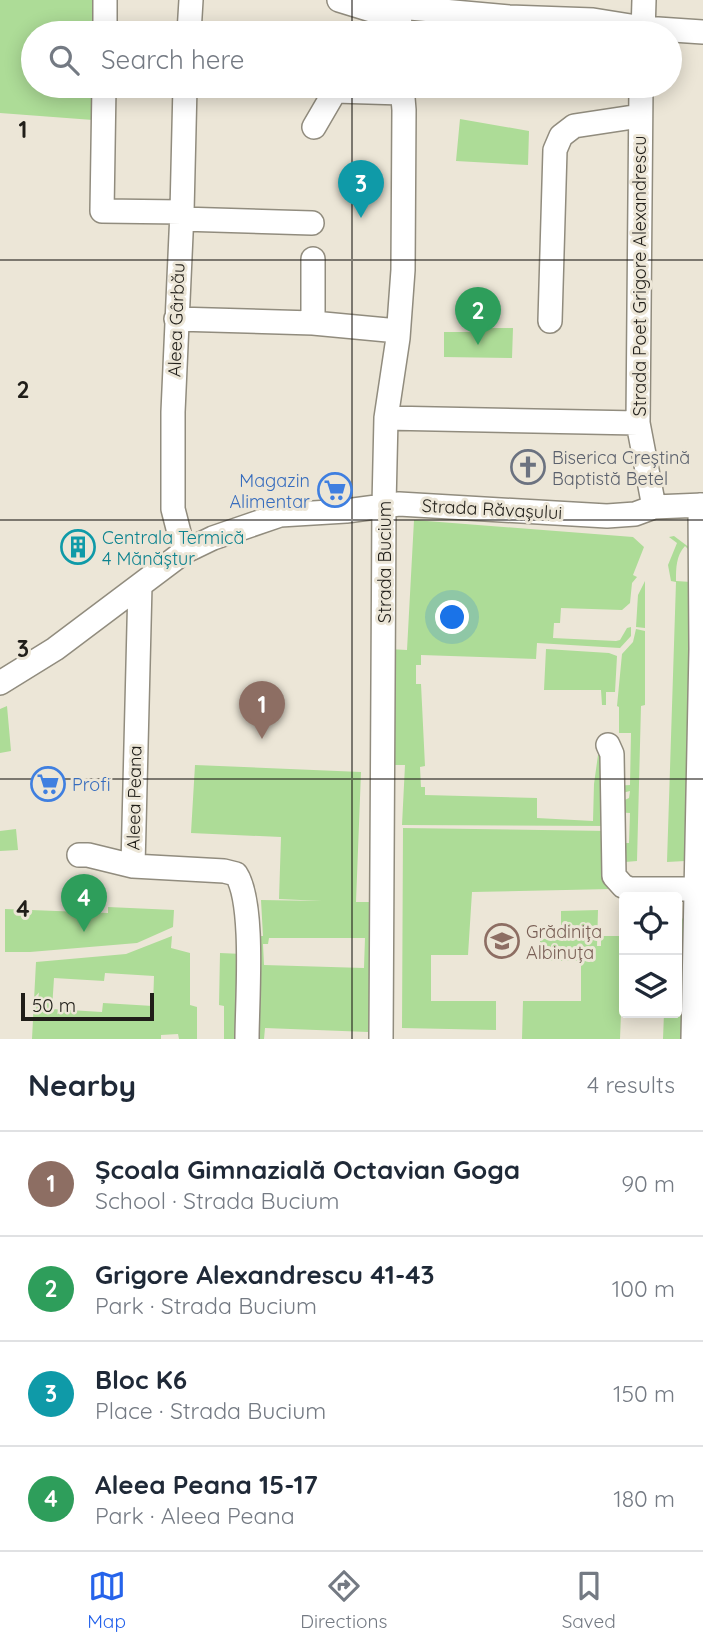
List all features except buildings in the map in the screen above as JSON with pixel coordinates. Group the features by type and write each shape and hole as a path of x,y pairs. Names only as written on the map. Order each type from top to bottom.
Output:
{"street":[{"path":"105,0 105,21"},
{"path":"190,21 191,0"},
{"path":"339,0 378,12 399,4 509,17 598,21"},
{"path":"643,21 644,0"},
{"path":"682,32 703,33"},
{"path":"103,98 97,188 102,211 312,223"},
{"name":"Aleea Gârbău","path":"184,552 173,509 176,319 185,98"},
{"path":"314,127 331,98"},
{"name":"Strada Bucium","path":"380,1039 386,418 403,270 402,98"},
{"name":"Strada Poet Grigore Alexandrescu","path":"641,98 638,423 654,508"},
{"path":"550,321 555,150 561,136 574,126 640,116"},
{"path":"313,259 313,323"},
{"path":"176,319 313,323 398,331"},
{"path":"386,418 638,423"},
{"name":"Strada Răvașului","path":"0,683 55,649 184,552 213,538 280,515 346,511 384,505 607,516 635,514 654,508 701,505"},
{"path":"693,1039 698,984 694,889 702,649 701,505"},
{"name":"Aleea Peana","path":"140,585 133,866 224,871 236,874 244,886 248,931 247,1039"},
{"path":"608,745 612,754 614,876 630,889 694,889"},
{"path":"79,855 133,866"}],"green space":[{"path":"0,0 95,0 95,21 21,21 21,98 94,98 93,120 0,113"},
{"path":"460,119 529,131 528,165 456,161"},
{"path":"484,328 513,328 512,358 444,357 444,332 484,332"},
{"path":"414,520 633,537 644,547 633,575 637,577 632,583 630,603 622,610 561,608 560,623 554,623 553,638 616,641 631,627 631,636 620,648 537,643 536,659 421,655 421,665 416,665 416,684 421,684 425,766 420,767 421,787 425,787 425,795 537,798 537,818 593,821 598,755 609,756 609,826 402,825 405,765 387,765 388,649 407,650"},
{"path":"674,536 690,548 690,551 685,546 680,554 676,581 691,582 685,861 667,862 676,582 671,581 668,565 677,543 669,537"},
{"path":"645,581 645,628 636,627 638,595"},
{"path":"636,629 645,631 645,705 641,706 637,861 625,862 614,843 629,843 630,813 614,812 614,805 629,798 630,791 614,795 613,786 630,785 631,733 619,733 617,706 622,654 633,642"},
{"path":"546,649 609,653 617,656 615,692 606,692 606,705 602,705 601,690 544,690"},
{"path":"7,706 11,751 0,753 0,709"},
{"path":"195,765 361,772 356,902 375,902 375,1039 368,1039 368,1032 265,1028 264,1039 254,1039 257,936 263,936 261,900 322,901 279,899 281,837 191,833","holes":["269,938 365,938 364,968 264,965 263,944 268,944"]},
{"path":"403,828 609,831 611,889 472,892 468,955 431,955 431,1001 496,1001 496,1030 402,1028"},
{"path":"16,829 18,850 0,851 0,831"},
{"path":"108,907 174,910 173,927 137,943 5,952 5,909 108,913"},
{"path":"598,910 597,946 601,946 601,936 619,936 620,1039 522,1039 523,1001 581,1001 581,961 540,961 540,939 561,938 561,911"},
{"path":"682,918 685,923 683,1039 663,1039 664,1018 682,1018"},
{"path":"172,936 171,948 190,953 190,1005 197,1007 197,1039 179,1039 178,1034 161,1035 161,1039 32,1039 36,962 126,954","holes":["105,973 154,976 153,1006 103,1003 102,1012 52,1009 54,978 104,981"]},
{"path":"220,953 243,954 240,1039 224,1039 224,1006 219,1005"}],"place":[{"name":"Bloc K6","path":"361,218"},
{"name":"Grigore Alexandrescu 41-43","path":"478,345"},
{"name":"Biserica Creștină Baptistă Betel","path":"528,467"},
{"name":"Magazin Alimentar","path":"335,490"},
{"name":"Centrala Termică 4 Mănăștur","path":"78,547"},
{"name":"Școala Gimnazială Octavian Goga","path":"262,739"},
{"name":"Profi","path":"48,784"},
{"name":"Aleea Peana 15-17","path":"84,932"},
{"name":"Grădinița Albinuța","path":"502,941"}]}
